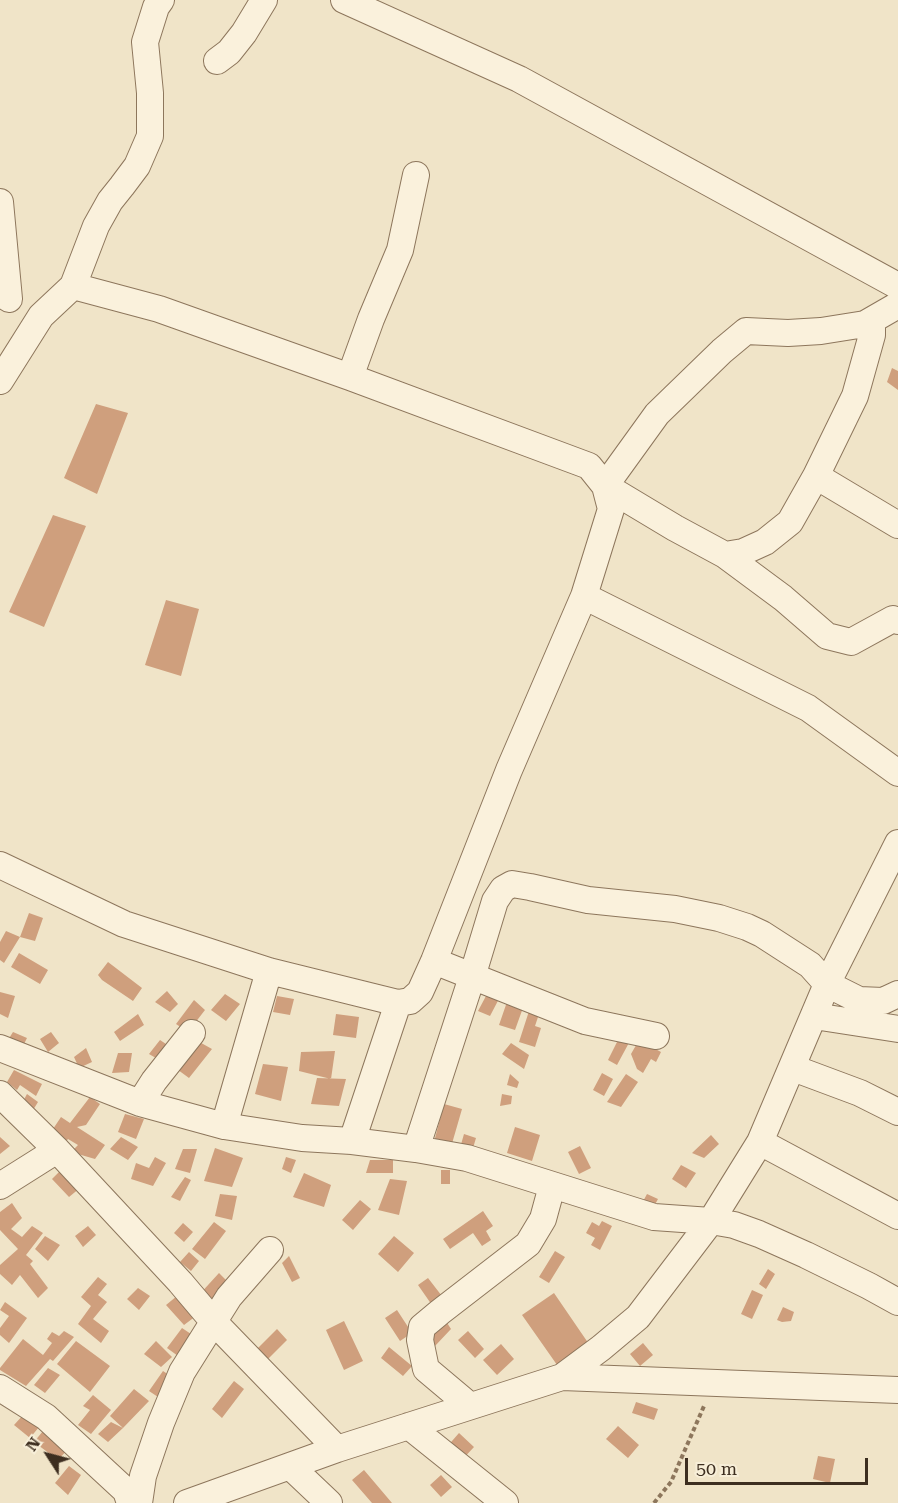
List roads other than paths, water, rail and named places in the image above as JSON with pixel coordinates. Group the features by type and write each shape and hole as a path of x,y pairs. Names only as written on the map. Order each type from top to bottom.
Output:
{"street":[{"path":"0,381 41,316 73,285 96,226 110,201 137,166 150,136 150,93 145,42 156,7 161,0"},
{"path":"217,61 244,33 264,0"},
{"path":"344,0 519,79 898,286"},
{"path":"350,377 400,250 416,175"},
{"path":"0,202 4,300 41,316"},
{"path":"0,865 124,924 269,971 398,1004 410,1001 420,992 434,961 509,770 584,596 611,509 604,486 589,466 159,309 73,285"},
{"path":"604,486 657,414 746,331 788,333 821,331 865,324 898,305"},
{"path":"725,555 743,552 765,542 790,522 816,476 855,396 872,335 872,328 865,324"},
{"path":"816,476 898,525"},
{"path":"604,486 725,555 783,598 827,636 851,642 893,619 898,621"},
{"path":"584,596 808,708 898,773"},
{"path":"187,1503 337,1449 562,1377 638,1317 711,1221 760,1142 827,984 898,843"},
{"path":"416,1149 495,901 503,889 512,884 588,900 675,909 719,918 762,934 810,965 827,984 859,1000 884,1001 898,994"},
{"path":"434,961 585,1022 656,1035"},
{"path":"224,1126 269,971"},
{"path":"352,1142 398,1004"},
{"path":"814,1016 898,1029"},
{"path":"140,1103 154,1081 192,1033"},
{"path":"0,1048 140,1103 224,1126 302,1138 416,1149 467,1158 654,1217 734,1225 759,1234 898,1302"},
{"path":"793,1068 860,1093 898,1112"},
{"path":"0,1094 57,1150 180,1282 213,1321 337,1449"},
{"path":"760,1142 898,1216"},
{"path":"0,1186 57,1150"},
{"path":"470,1406 426,1369 420,1340 422,1327 528,1244 543,1219 552,1186"},
{"path":"139,1503 143,1476 182,1372 229,1297 270,1250"},
{"path":"562,1377 898,1390"},
{"path":"0,1388 46,1417 126,1491 130,1503"},
{"path":"409,1426 502,1502"},
{"path":"290,1466 329,1503"}]}
